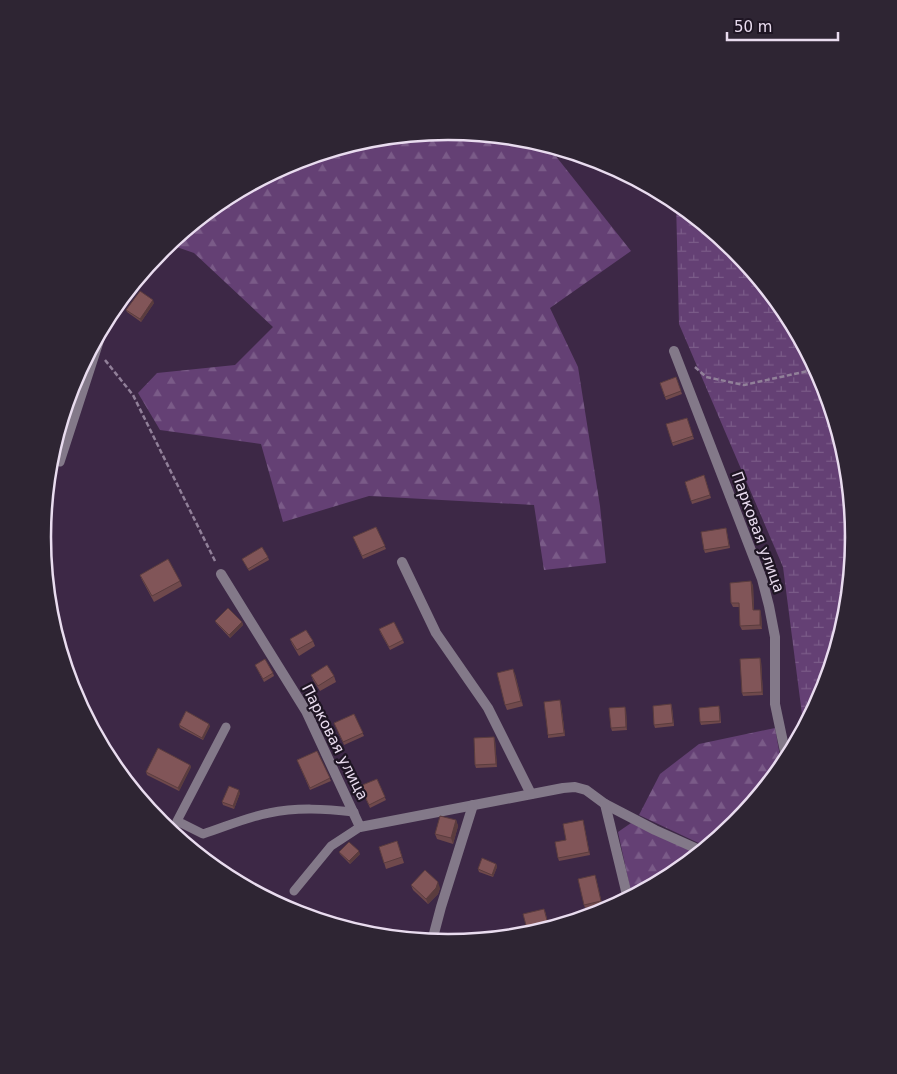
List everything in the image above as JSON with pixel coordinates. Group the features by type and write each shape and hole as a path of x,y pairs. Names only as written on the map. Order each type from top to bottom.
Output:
{"street":[{"name":"Парковая улица","path":"674,351 762,579 775,637 776,704 785,749"},
{"path":"402,562 436,633 488,708 531,794"},
{"name":"Парковая улица","path":"221,574 306,711 360,826"},
{"path":"360,826 575,787 586,790 605,804 695,848"},
{"path":"605,804 626,892"},
{"path":"434,933 473,805"}],"lane":[{"path":"59,462 94,357"},
{"path":"226,727 177,821 203,834 269,813 307,809 354,812"},
{"path":"294,891 331,846 360,826"}],"path":[{"path":"693,366 706,377 744,385 809,371"},
{"path":"116,373 133,395 221,574"}],"green space":[{"path":"448,140 500,143 554,154 631,251 550,308 578,367 600,506 606,563 544,570 534,505 369,496 283,522 261,444 160,430 138,393 157,373 235,365 273,327 194,253 177,247 228,207 250,193 296,170 346,153 397,143"},
{"path":"676,212 710,238 764,295 793,338 816,385 825,409 838,460 842,485 846,537 845,563 838,614 832,640 816,689 802,718 783,567 679,324"},
{"path":"775,728 780,756 747,799 700,844 639,815 660,774 699,744"},
{"path":"631,823 692,850 669,867 630,890 618,832"}],"building":[{"path":"140,291 153,300 140,319 126,310"},
{"path":"676,377 681,391 665,397 660,383"},
{"path":"687,418 693,436 672,443 666,424"},
{"path":"704,475 710,495 691,501 685,482"},
{"path":"376,527 385,546 362,556 353,537"},
{"path":"726,528 729,546 704,550 701,532"},
{"path":"262,547 268,557 248,569 242,559"},
{"path":"168,559 180,581 152,596 140,575"},
{"path":"751,581 753,610 760,610 760,625 740,626 739,603 731,603 730,583"},
{"path":"228,608 242,622 229,635 215,621"},
{"path":"394,622 403,640 389,647 379,629"},
{"path":"306,630 313,641 297,650 290,639"},
{"path":"760,658 762,692 742,693 740,659"},
{"path":"265,659 273,673 263,679 255,665"},
{"path":"327,665 334,676 318,686 311,675"},
{"path":"513,669 521,701 505,705 497,673"},
{"path":"560,700 564,733 548,735 544,702"},
{"path":"671,704 673,723 654,725 653,706"},
{"path":"719,706 720,721 700,722 699,708"},
{"path":"625,707 626,727 611,728 609,708"},
{"path":"186,711 209,724 202,738 179,725"},
{"path":"354,714 363,733 343,742 334,723"},
{"path":"494,737 496,764 475,765 474,738"},
{"path":"158,748 190,765 178,788 146,772"},
{"path":"317,751 330,778 310,788 297,760"},
{"path":"377,779 385,797 369,805 360,786"},
{"path":"229,786 239,790 233,806 222,802"},
{"path":"440,816 456,820 451,838 435,834"},
{"path":"583,820 589,852 558,858 555,842 566,840 563,824"},
{"path":"397,841 402,857 384,863 379,847"},
{"path":"349,842 359,851 349,861 339,852"},
{"path":"482,858 496,864 492,875 478,869"},
{"path":"425,870 438,882 436,888 426,899 411,885"},
{"path":"595,875 601,901 584,905 578,879"},
{"path":"544,909 547,922 526,927 523,914"}]}
